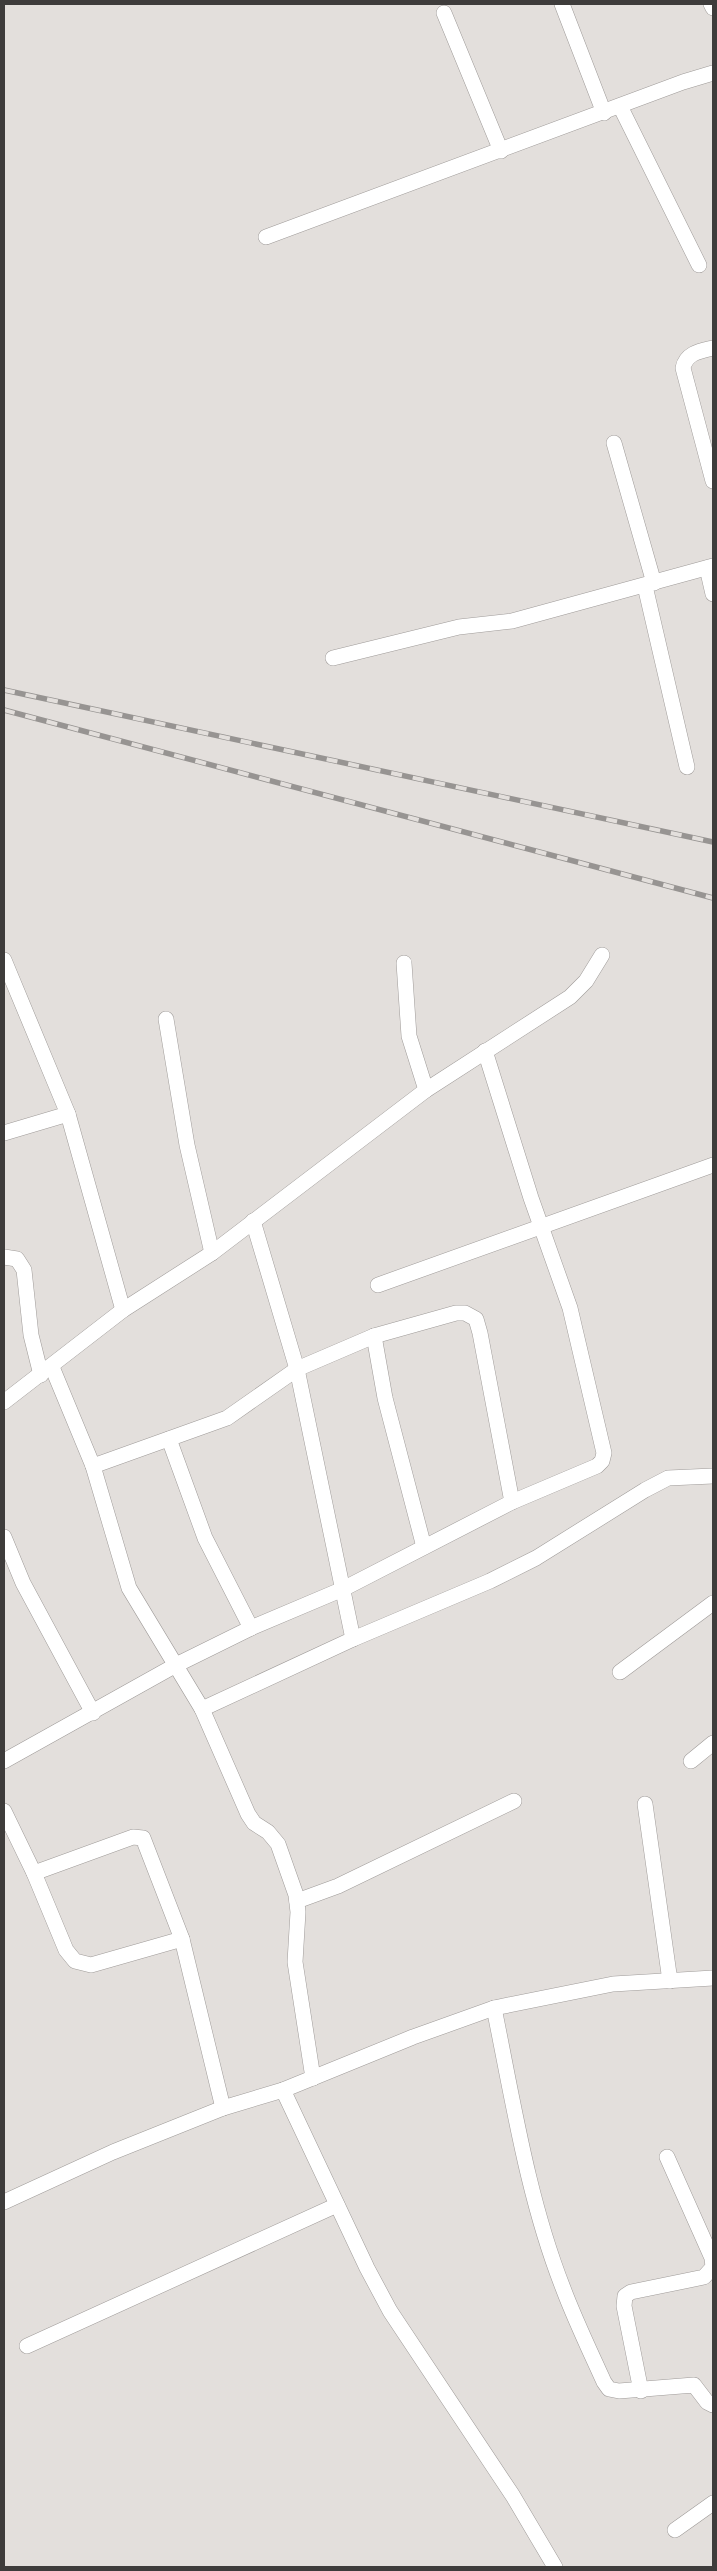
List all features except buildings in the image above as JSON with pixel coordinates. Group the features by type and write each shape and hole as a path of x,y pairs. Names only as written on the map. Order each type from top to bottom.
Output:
{"street":[{"path":"562,4 604,113"},
{"path":"711,4 713,8"},
{"path":"444,13 501,151"},
{"path":"266,237 604,113 683,82 713,73"},
{"path":"620,106 699,266"},
{"path":"713,348 690,356 684,361 683,368 713,481"},
{"path":"614,443 650,584 687,767"},
{"path":"333,658 459,626 512,621 710,567 713,594"},
{"path":"4,1402 123,1310 212,1253 426,1090 570,997 586,981 602,954"},
{"path":"4,960 68,1114 123,1310"},
{"path":"404,963 409,1036 426,1090"},
{"path":"166,1019 187,1145 212,1253"},
{"path":"4,1761 176,1665 251,1628 342,1589 512,1502 597,1466 604,1457 572,1316 540,1226 485,1051"},
{"path":"4,1133 68,1114"},
{"path":"378,1285 713,1165"},
{"path":"253,1221 297,1369 353,1639"},
{"path":"4,1256 17,1259 24,1270 31,1336 46,1371 93,1466 129,1588 202,1709 248,1814 254,1823 268,1832 278,1844 298,1901 295,1962 313,2078"},
{"path":"93,1466 227,1418 297,1369 374,1336 456,1313 465,1313 476,1319 480,1333 512,1502"},
{"path":"374,1336 385,1398 424,1547"},
{"path":"169,1439 206,1538 251,1628"},
{"path":"202,1709 353,1639 490,1582 528,1562 645,1490 668,1478 713,1476"},
{"path":"4,1537 23,1583 93,1713"},
{"path":"620,1672 713,1603"},
{"path":"691,1762 713,1743"},
{"path":"298,1901 338,1886 514,1801"},
{"path":"645,1804 670,1981"},
{"path":"4,1811 34,1873 66,1950 74,1961 91,1965 182,1939"},
{"path":"34,1873 138,1836 148,1845 182,1939 223,2108"},
{"path":"4,2202 113,2152 223,2108 283,2090 413,2037 494,2008 613,1984 713,1978"},
{"path":"494,2008 522,2143 542,2222 563,2288 604,2382 609,2389 619,2392 694,2385 707,2402 713,2405"},
{"path":"283,2090 337,2205 390,2311 513,2496 555,2567"},
{"path":"641,2391 624,2306 625,2296 631,2292 704,2277 713,2267 712,2258 667,2157"},
{"path":"27,2346 337,2205"},
{"path":"675,2530 713,2503"}],"railway":[{"path":"4,690 713,842"},
{"path":"4,710 713,898"}]}
